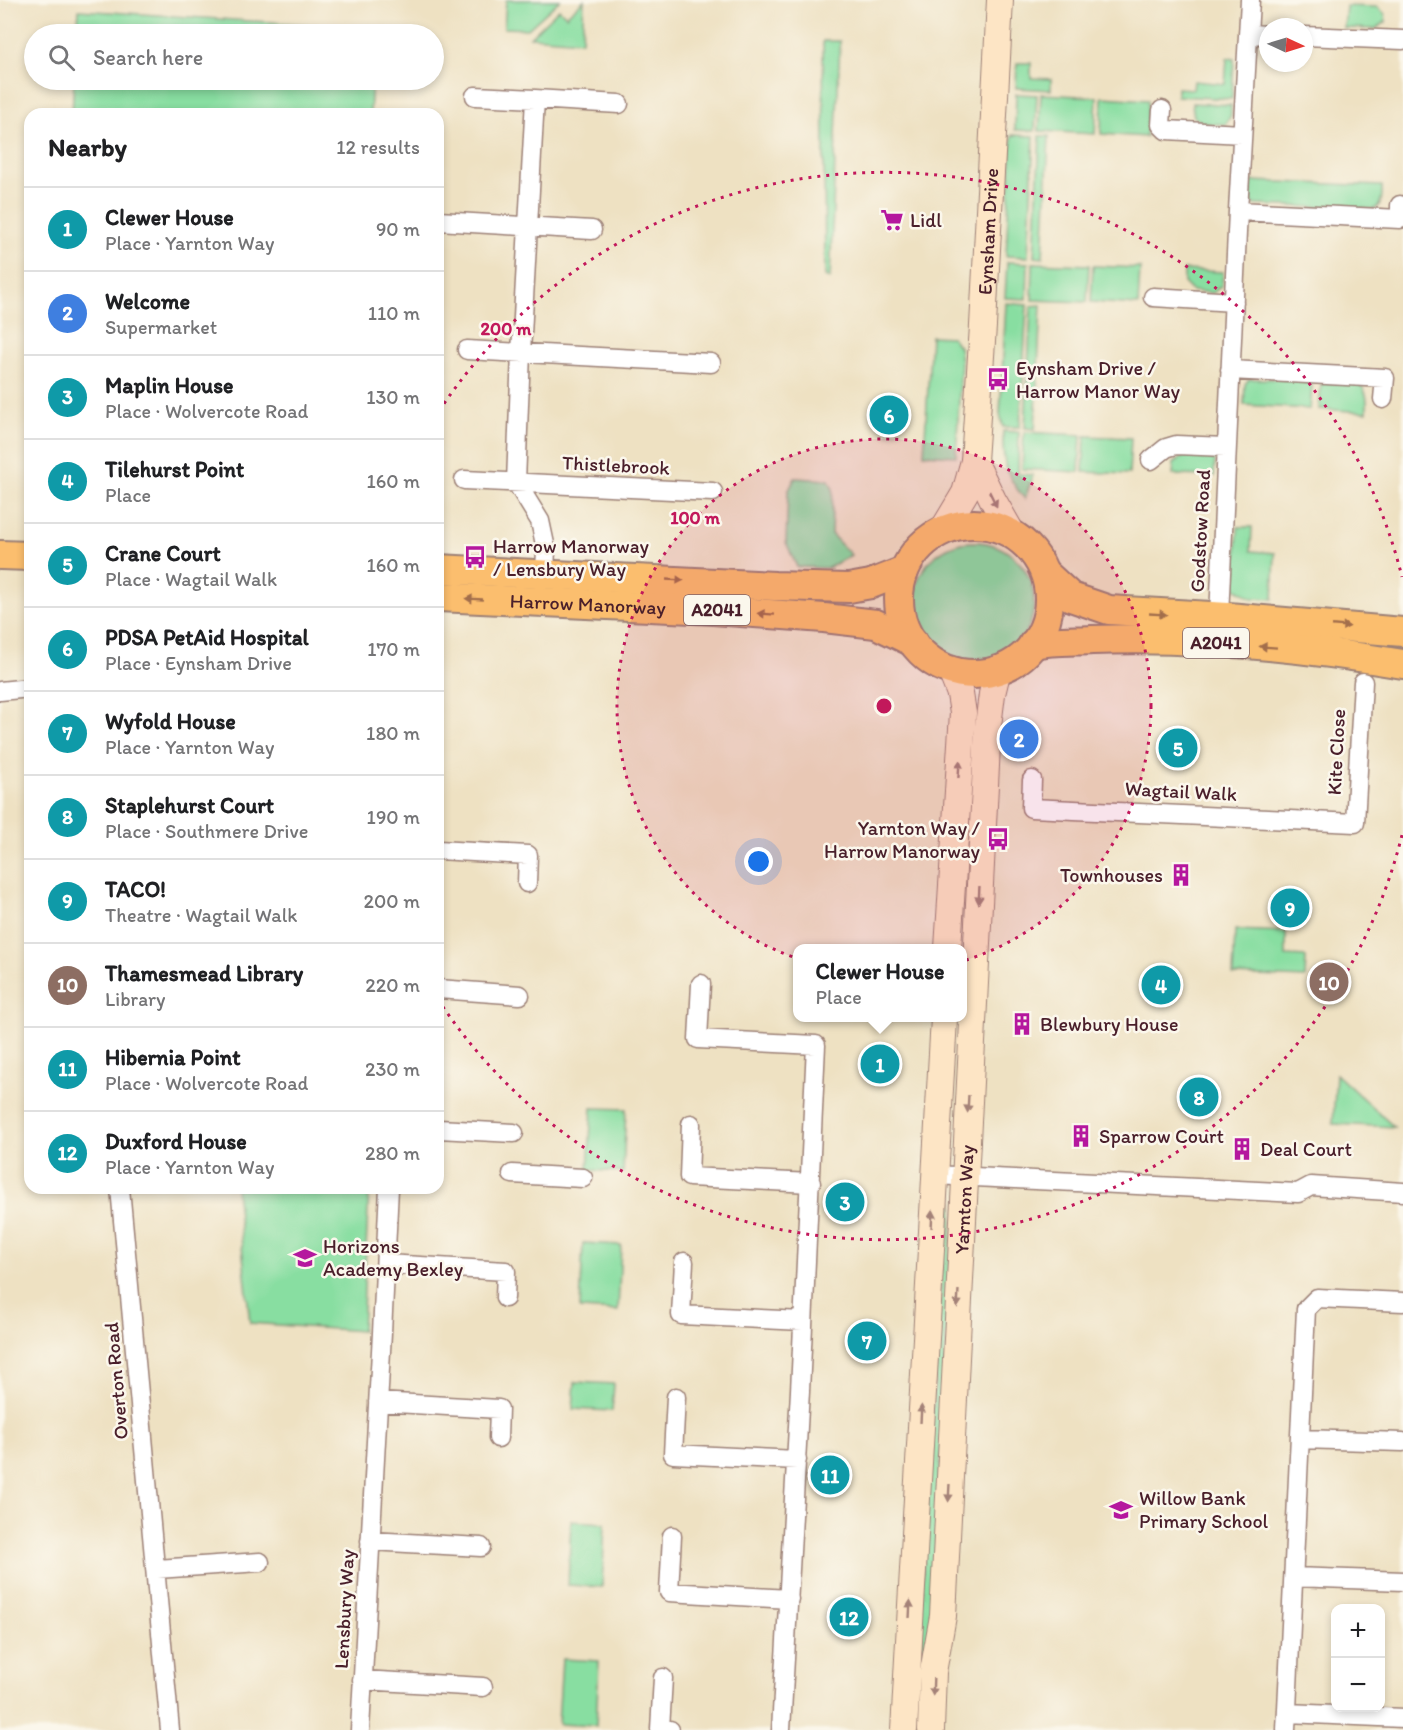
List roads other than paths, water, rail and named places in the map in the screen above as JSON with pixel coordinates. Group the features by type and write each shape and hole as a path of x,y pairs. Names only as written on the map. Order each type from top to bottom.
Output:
{"main road":[{"name":"A2041","path":"974,525 999,529 1013,535 1038,559 1046,574 1049,589 1048,614 1042,630 1022,655 998,669 980,673 951,671 934,663 913,642 904,624 900,606 901,581 904,571 912,556 927,540 944,528 974,525"},
{"path":"0,555 24,556"},
{"name":"Harrow Manorway","path":"444,568 849,588 871,585 904,571"},
{"name":"A2041","path":"1046,574 1071,597 1109,610 1219,616 1403,632"},
{"name":"Harrow Manorway","path":"444,597 713,610 824,618 876,624 913,642"},
{"name":"A2041","path":"1033,644 1056,640 1188,641 1326,651 1403,664"}],"street":[{"name":"Eynsham Drive","path":"944,528 965,493 974,461 1000,0"},
{"name":"Godstow Road","path":"1219,616 1250,0"},
{"path":"1249,34 1259,35"},
{"path":"1313,36 1403,40"},
{"path":"475,96 619,104"},
{"path":"536,99 516,482 540,521 546,549 545,573"},
{"path":"1162,110 1161,125 1166,130 1242,134"},
{"path":"1238,211 1400,212"},
{"path":"444,221 592,230"},
{"path":"1153,297 1234,302"},
{"path":"467,350 711,363"},
{"path":"1230,370 1384,378 1383,399"},
{"name":"Godstow Road","path":"1151,460 1166,448 1176,445 1226,447"},
{"name":"Eynsham Drive","path":"974,461 1013,535"},
{"name":"Thistlebrook","path":"464,480 713,492"},
{"name":"Yarnton Way","path":"931,1730 933,1672 943,1616 988,726 998,669"},
{"path":"948,944 963,713 960,694 951,671"},
{"name":"Kite Close","path":"1355,823 1363,682"},
{"path":"0,691 24,689"},
{"name":"Wagtail Walk","path":"1032,780 1031,808 1355,823"},
{"path":"444,850 528,855 527,883"},
{"path":"701,984 698,1039 816,1045 811,1183 781,1730"},
{"path":"444,989 520,995"},
{"name":"Yarnton Way","path":"904,1730 944,1022"},
{"path":"691,1124 689,1177 811,1183"},
{"path":"444,1129 514,1133"},
{"path":"512,1174 583,1178"},
{"path":"934,1175 1298,1193 1311,1186 1403,1192"},
{"name":"Overton Road","path":"121,1194 170,1730"},
{"name":"Lensbury Way","path":"360,1730 389,1194"},
{"path":"684,1262 681,1315 803,1322"},
{"path":"386,1264 506,1271 505,1298"},
{"path":"1403,1302 1317,1298 1306,1309 1286,1721 1403,1718"},
{"path":"676,1397 673,1454 796,1460"},
{"path":"378,1402 499,1409 498,1438"},
{"path":"1300,1439 1403,1442"},
{"path":"672,1536 669,1592 789,1599"},
{"name":"Lensbury Way","path":"370,1541 481,1546"},
{"path":"156,1569 260,1562"},
{"path":"1294,1577 1403,1581"},
{"path":"663,1678 660,1730 670,1730"},
{"name":"Lensbury Way","path":"362,1680 483,1687"}],"place":[{"name":"Lidl","path":"892,220"},
{"name":"Eynsham Drive / Harrow Manor Way","path":"998,379"},
{"name":"PDSA PetAid Hospital","path":"889,415"},
{"name":"Harrow Manorway / Lensbury Way","path":"475,557"},
{"name":"Welcome","path":"1019,739"},
{"name":"Crane Court","path":"1178,748"},
{"name":"Yarnton Way / Harrow Manorway","path":"998,839"},
{"name":"Townhouses","path":"1181,875"},
{"name":"TACO!","path":"1290,908"},
{"name":"Thamesmead Library","path":"1329,982"},
{"name":"Tilehurst Point","path":"1161,985"},
{"name":"Blewbury House","path":"1022,1024"},
{"name":"Clewer House","path":"880,1064"},
{"name":"Staplehurst Court","path":"1199,1097"},
{"name":"Sparrow Court","path":"1081,1136"},
{"name":"Deal Court","path":"1242,1149"},
{"name":"Maplin House","path":"845,1202"},
{"name":"Horizons Academy Bexley","path":"305,1258"},
{"name":"Wyfold House","path":"867,1341"},
{"name":"Hibernia Point","path":"830,1475"},
{"name":"Willow Bank Primary School","path":"1121,1510"},
{"name":"Duxford House","path":"849,1617"}]}
